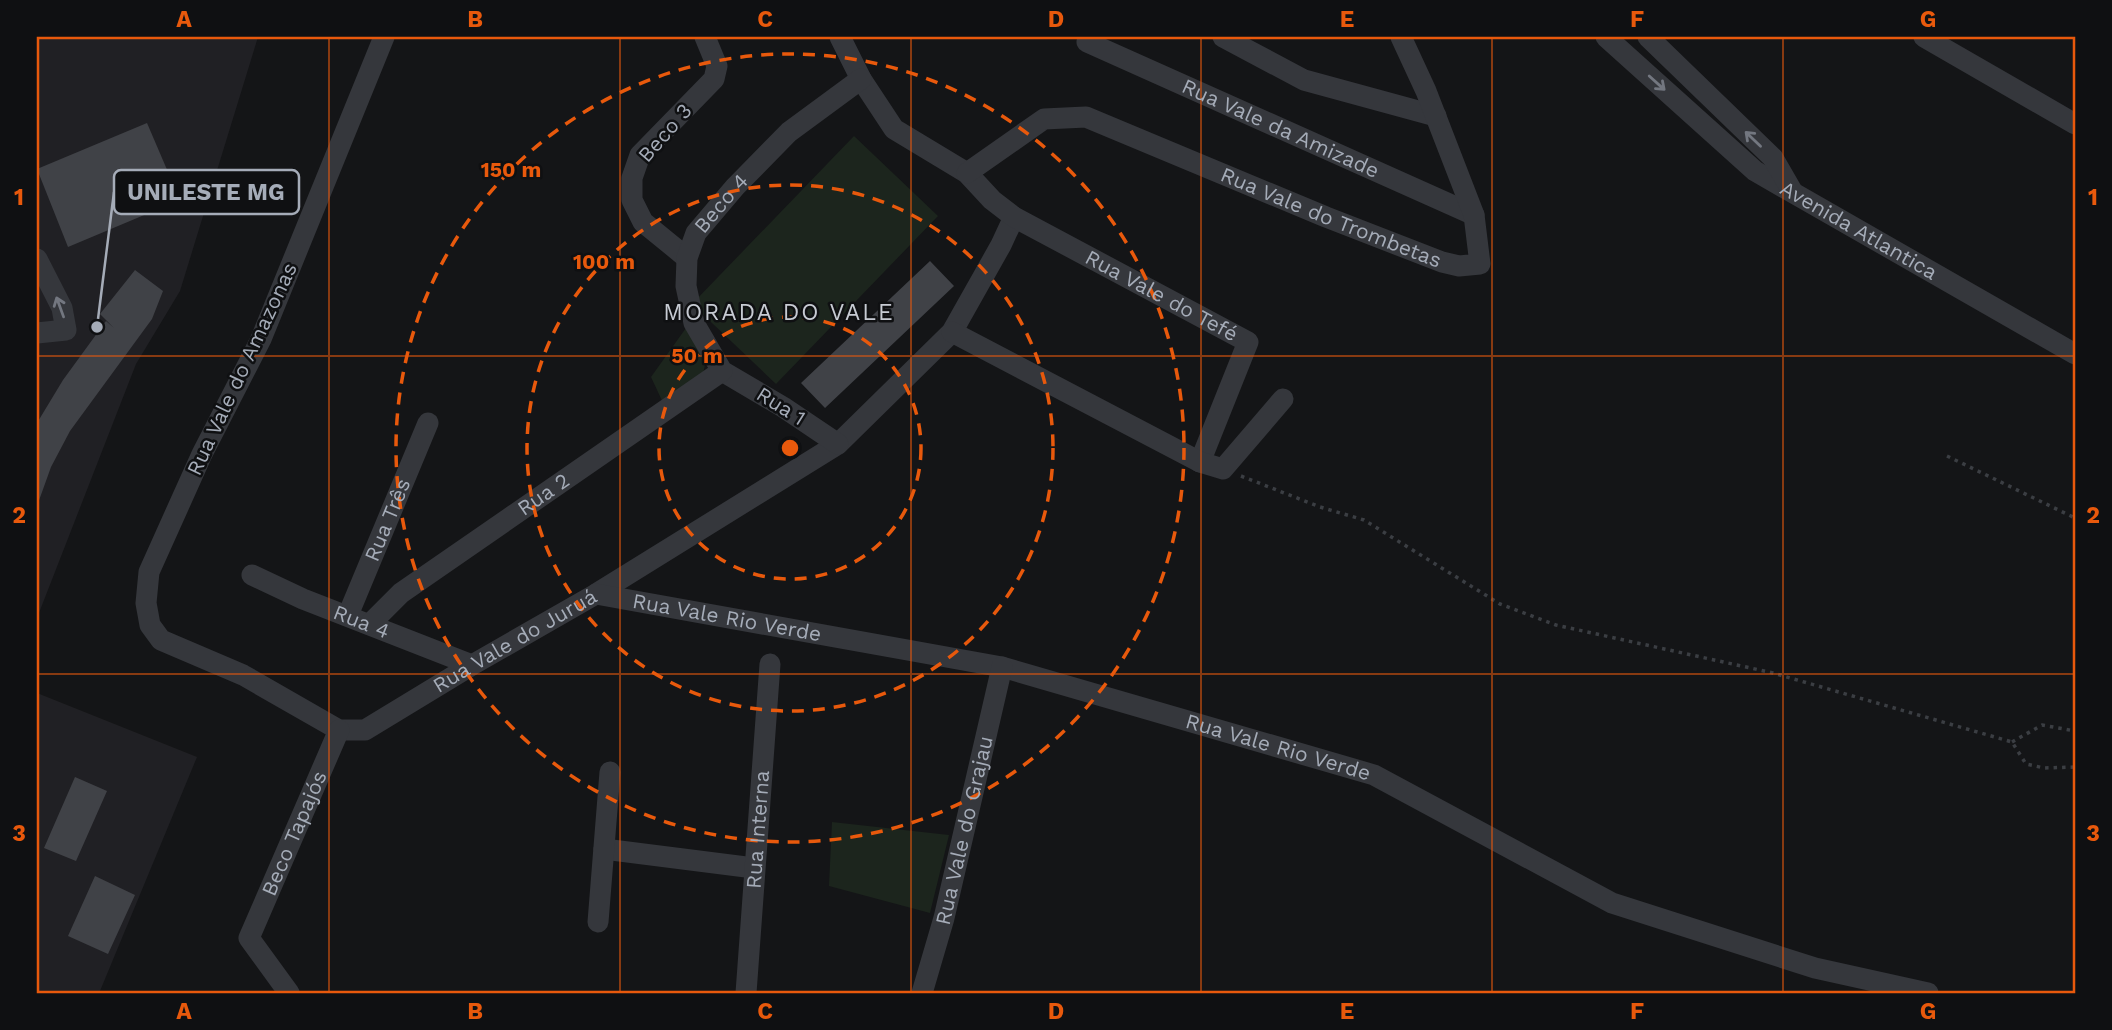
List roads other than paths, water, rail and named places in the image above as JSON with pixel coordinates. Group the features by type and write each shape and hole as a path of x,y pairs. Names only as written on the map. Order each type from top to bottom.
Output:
{"street":[{"name":"Rua Vale do Amazonas","path":"339,730 243,675 162,639 150,625 146,603 149,572 202,454 261,339 384,37"},
{"name":"Beco 3","path":"687,258 643,222 632,200 632,178 640,155 714,79 717,66 705,37"},
{"name":"Rua Vale do Tefé","path":"840,37 861,79 894,129 967,173 992,200 1014,217 1248,342 1200,462"},
{"path":"1223,37 1304,80 1436,116"},
{"name":"Rua Vale do Trombetas","path":"967,173 1044,119 1086,117 1326,216 1459,266 1480,264 1474,215 1436,116 1401,37"},
{"path":"1606,37 1755,172 1793,193"},
{"name":"Avenida Atlantica","path":"1648,37 1773,158 1793,193 2075,354"},
{"path":"1924,37 2075,124"},
{"name":"Rua Vale da Amizade","path":"1087,42 1474,215"},
{"name":"Beco 4","path":"722,371 694,323 685,286 687,258 696,233 735,187 789,132 861,79"},
{"name":"Rua Vale do Juruá","path":"339,730 365,730 596,594 838,444 952,332 1002,245 1014,217"},
{"path":"37,259 62,308 66,330 37,333"},
{"path":"952,332 1200,462 1223,469 1283,399"},
{"name":"Rua 1","path":"722,371 838,444"},
{"name":"Rua 2","path":"370,624 401,593 722,371"},
{"name":"Rua Três","path":"348,615 428,423"},
{"name":"Rua 4","path":"252,575 303,599 472,665"},
{"name":"Rua Vale Rio Verde","path":"596,594 1002,667 1374,775 1612,903 1815,968 1928,993"},
{"name":"Rua Interna","path":"746,993 770,664"},
{"name":"Rua Vale do Grajau","path":"922,993 960,853 1002,667"},
{"name":"Beco Tapajós","path":"289,993 249,938 339,730"},
{"path":"598,922 610,772"},
{"path":"604,849 754,868"}],"place":[{"name":"UNILESTE MG","path":"97,327"}],"district":[{"name":"MORADA DO VALE","path":"779,312"}]}
